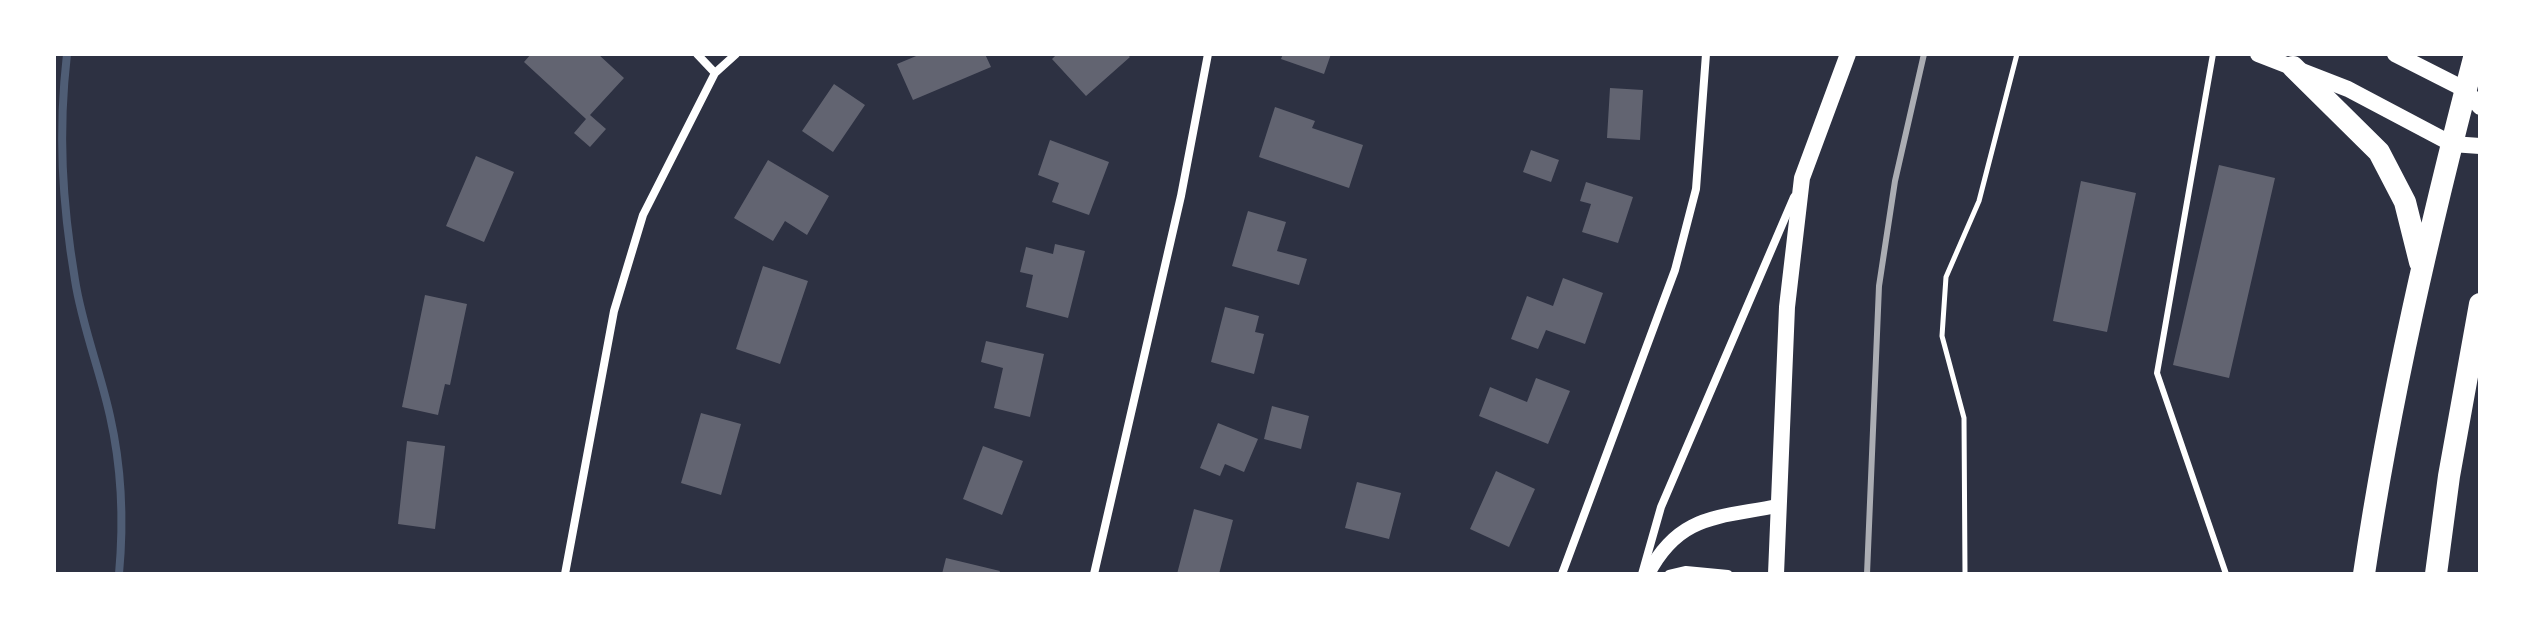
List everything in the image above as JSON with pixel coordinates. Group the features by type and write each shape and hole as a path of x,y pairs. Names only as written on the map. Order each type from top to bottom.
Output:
{"highway":[{"path":"2364,574 2382,453 2420,265 2452,144 2473,98 2475,54"},
{"path":"2293,67 2379,152 2405,202 2420,265"},
{"path":"2436,574 2449,476 2480,304"}],"main road":[{"path":"1776,574 1787,307 1802,178 1848,54"},
{"path":"2258,54 2348,89 2452,144 2480,146"},
{"path":"2395,54 2473,98"}],"street":[{"path":"697,54 715,73"},
{"path":"565,574 614,311 643,215 715,73 736,54"},
{"path":"1094,574 1181,196 1208,54"},
{"path":"1562,574 1675,270 1696,189 1706,54"},
{"path":"1642,574 1661,507 1802,178"},
{"path":"1648,574 1666,543 1681,529 1777,506"},
{"path":"1669,574 1686,570 1728,574"}],"lane":[{"path":"2213,54 2157,373 2226,574"}],"path":[{"path":"1965,574 1964,418 1942,336 1946,277 1979,201 2017,54"}],"building":[{"path":"531,54 598,54 624,78 590,115 606,129 590,147 574,133 586,119 524,62"},
{"path":"921,54 985,54 991,67 913,100 897,64"},
{"path":"1057,54 1127,54 1130,57 1086,96 1052,59"},
{"path":"1283,54 1331,54 1324,74 1281,59"},
{"path":"834,84 865,105 833,152 802,131"},
{"path":"1610,88 1643,90 1640,140 1607,138"},
{"path":"1275,107 1315,121 1312,128 1363,145 1349,188 1259,157"},
{"path":"1050,140 1109,162 1089,215 1052,202 1059,183 1038,175"},
{"path":"1531,150 1559,160 1551,182 1523,172"},
{"path":"476,156 514,172 484,242 446,226"},
{"path":"768,160 829,196 807,235 785,221 773,241 734,218"},
{"path":"2219,165 2275,178 2229,378 2173,365"},
{"path":"2081,181 2136,193 2107,332 2053,321"},
{"path":"1586,182 1633,197 1618,243 1582,232 1591,204 1580,201"},
{"path":"1248,211 1286,222 1277,251 1307,259 1299,285 1232,266"},
{"path":"1055,244 1085,251 1068,318 1026,307 1033,275 1020,272 1026,247 1053,254"},
{"path":"763,266 808,281 780,364 736,349"},
{"path":"1563,278 1603,293 1585,344 1546,330 1538,349 1511,339 1527,296 1553,306"},
{"path":"425,295 467,304 450,385 445,384 438,415 402,407"},
{"path":"1225,307 1259,316 1255,332 1264,334 1254,374 1211,362"},
{"path":"986,341 1044,354 1030,417 994,408 1003,368 981,362"},
{"path":"1536,378 1570,391 1548,444 1479,416 1490,387 1527,402"},
{"path":"1272,406 1309,416 1301,449 1264,439"},
{"path":"701,413 741,424 721,495 681,483"},
{"path":"1218,423 1258,439 1244,472 1225,464 1220,476 1200,468"},
{"path":"407,441 445,446 435,529 398,524"},
{"path":"983,446 1023,461 1002,515 963,499"},
{"path":"1496,471 1535,489 1509,547 1470,529"},
{"path":"1357,482 1401,493 1389,539 1345,528"},
{"path":"1194,509 1233,520 1219,574 1177,574"},
{"path":"946,558 1000,571 999,574 942,574"}],"waterway":[{"path":"67,54 62,139 67,223 78,297 106,399 117,455 122,514 119,574"}],"railway":[{"path":"1867,574 1879,286 1895,181 1924,54"}]}
